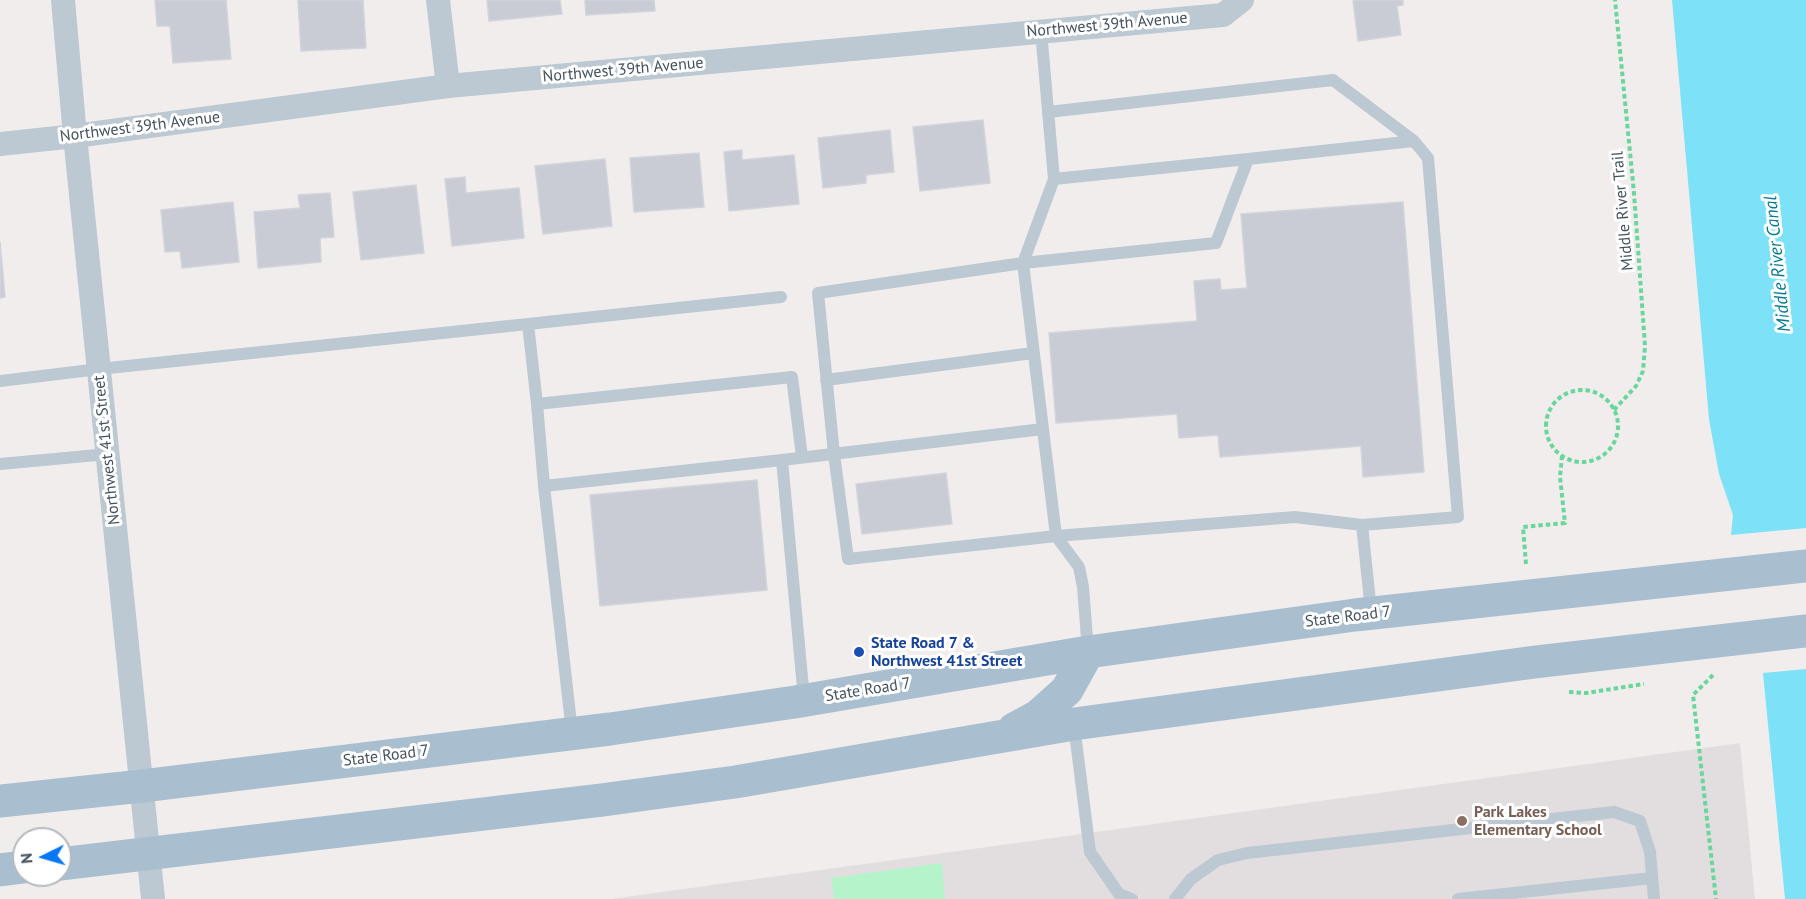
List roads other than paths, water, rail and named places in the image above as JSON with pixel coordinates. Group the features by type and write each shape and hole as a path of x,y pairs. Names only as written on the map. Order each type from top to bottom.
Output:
{"main road":[{"name":"State Road 7","path":"0,801 572,734 804,700 1088,652 1372,614 1806,566"},
{"path":"72,863 735,782 1074,724 1535,662 1806,631"},
{"path":"1000,737 1038,716 1067,690 1088,652"}],"street":[{"name":"Northwest 41st Street","path":"63,0 153,899"},
{"path":"438,0 448,86"},
{"name":"Northwest 39th Avenue","path":"0,144 448,86 1222,15 1242,0"}],"lane":[{"path":"1041,31 1054,179 1023,263 1056,536 1079,567 1083,587 1088,652"},
{"path":"1048,112 1333,80 1413,141 1428,158 1458,517 1362,525 1295,517 1056,536 848,559 834,454 819,293 1023,263 1216,243 1248,159"},
{"path":"1054,179 1413,141"},
{"path":"0,381 781,297"},
{"path":"528,324 572,734"},
{"path":"826,380 1033,353"},
{"path":"537,404 792,377 802,457"},
{"path":"544,486 1043,429"},
{"path":"0,464 108,454"},
{"path":"782,460 804,700"},
{"path":"1362,525 1372,614"},
{"path":"1074,724 1090,852 1119,894 1131,899"},
{"path":"1175,899 1191,879 1218,860 1247,853 1614,812 1640,821 1650,852 1654,899"},
{"path":"1458,899 1652,878"}],"water":[{"name":"Middle River Canal","path":"1672,0 1806,0 1806,528 1731,535 1733,515 1719,474 1709,419"},
{"path":"1806,669 1806,899 1785,899 1763,673"}],"place":[{"name":"State Road 7 & Northwest 41st Street","path":"859,652"},
{"name":"Park Lakes Elementary School","path":"1462,821"}]}
